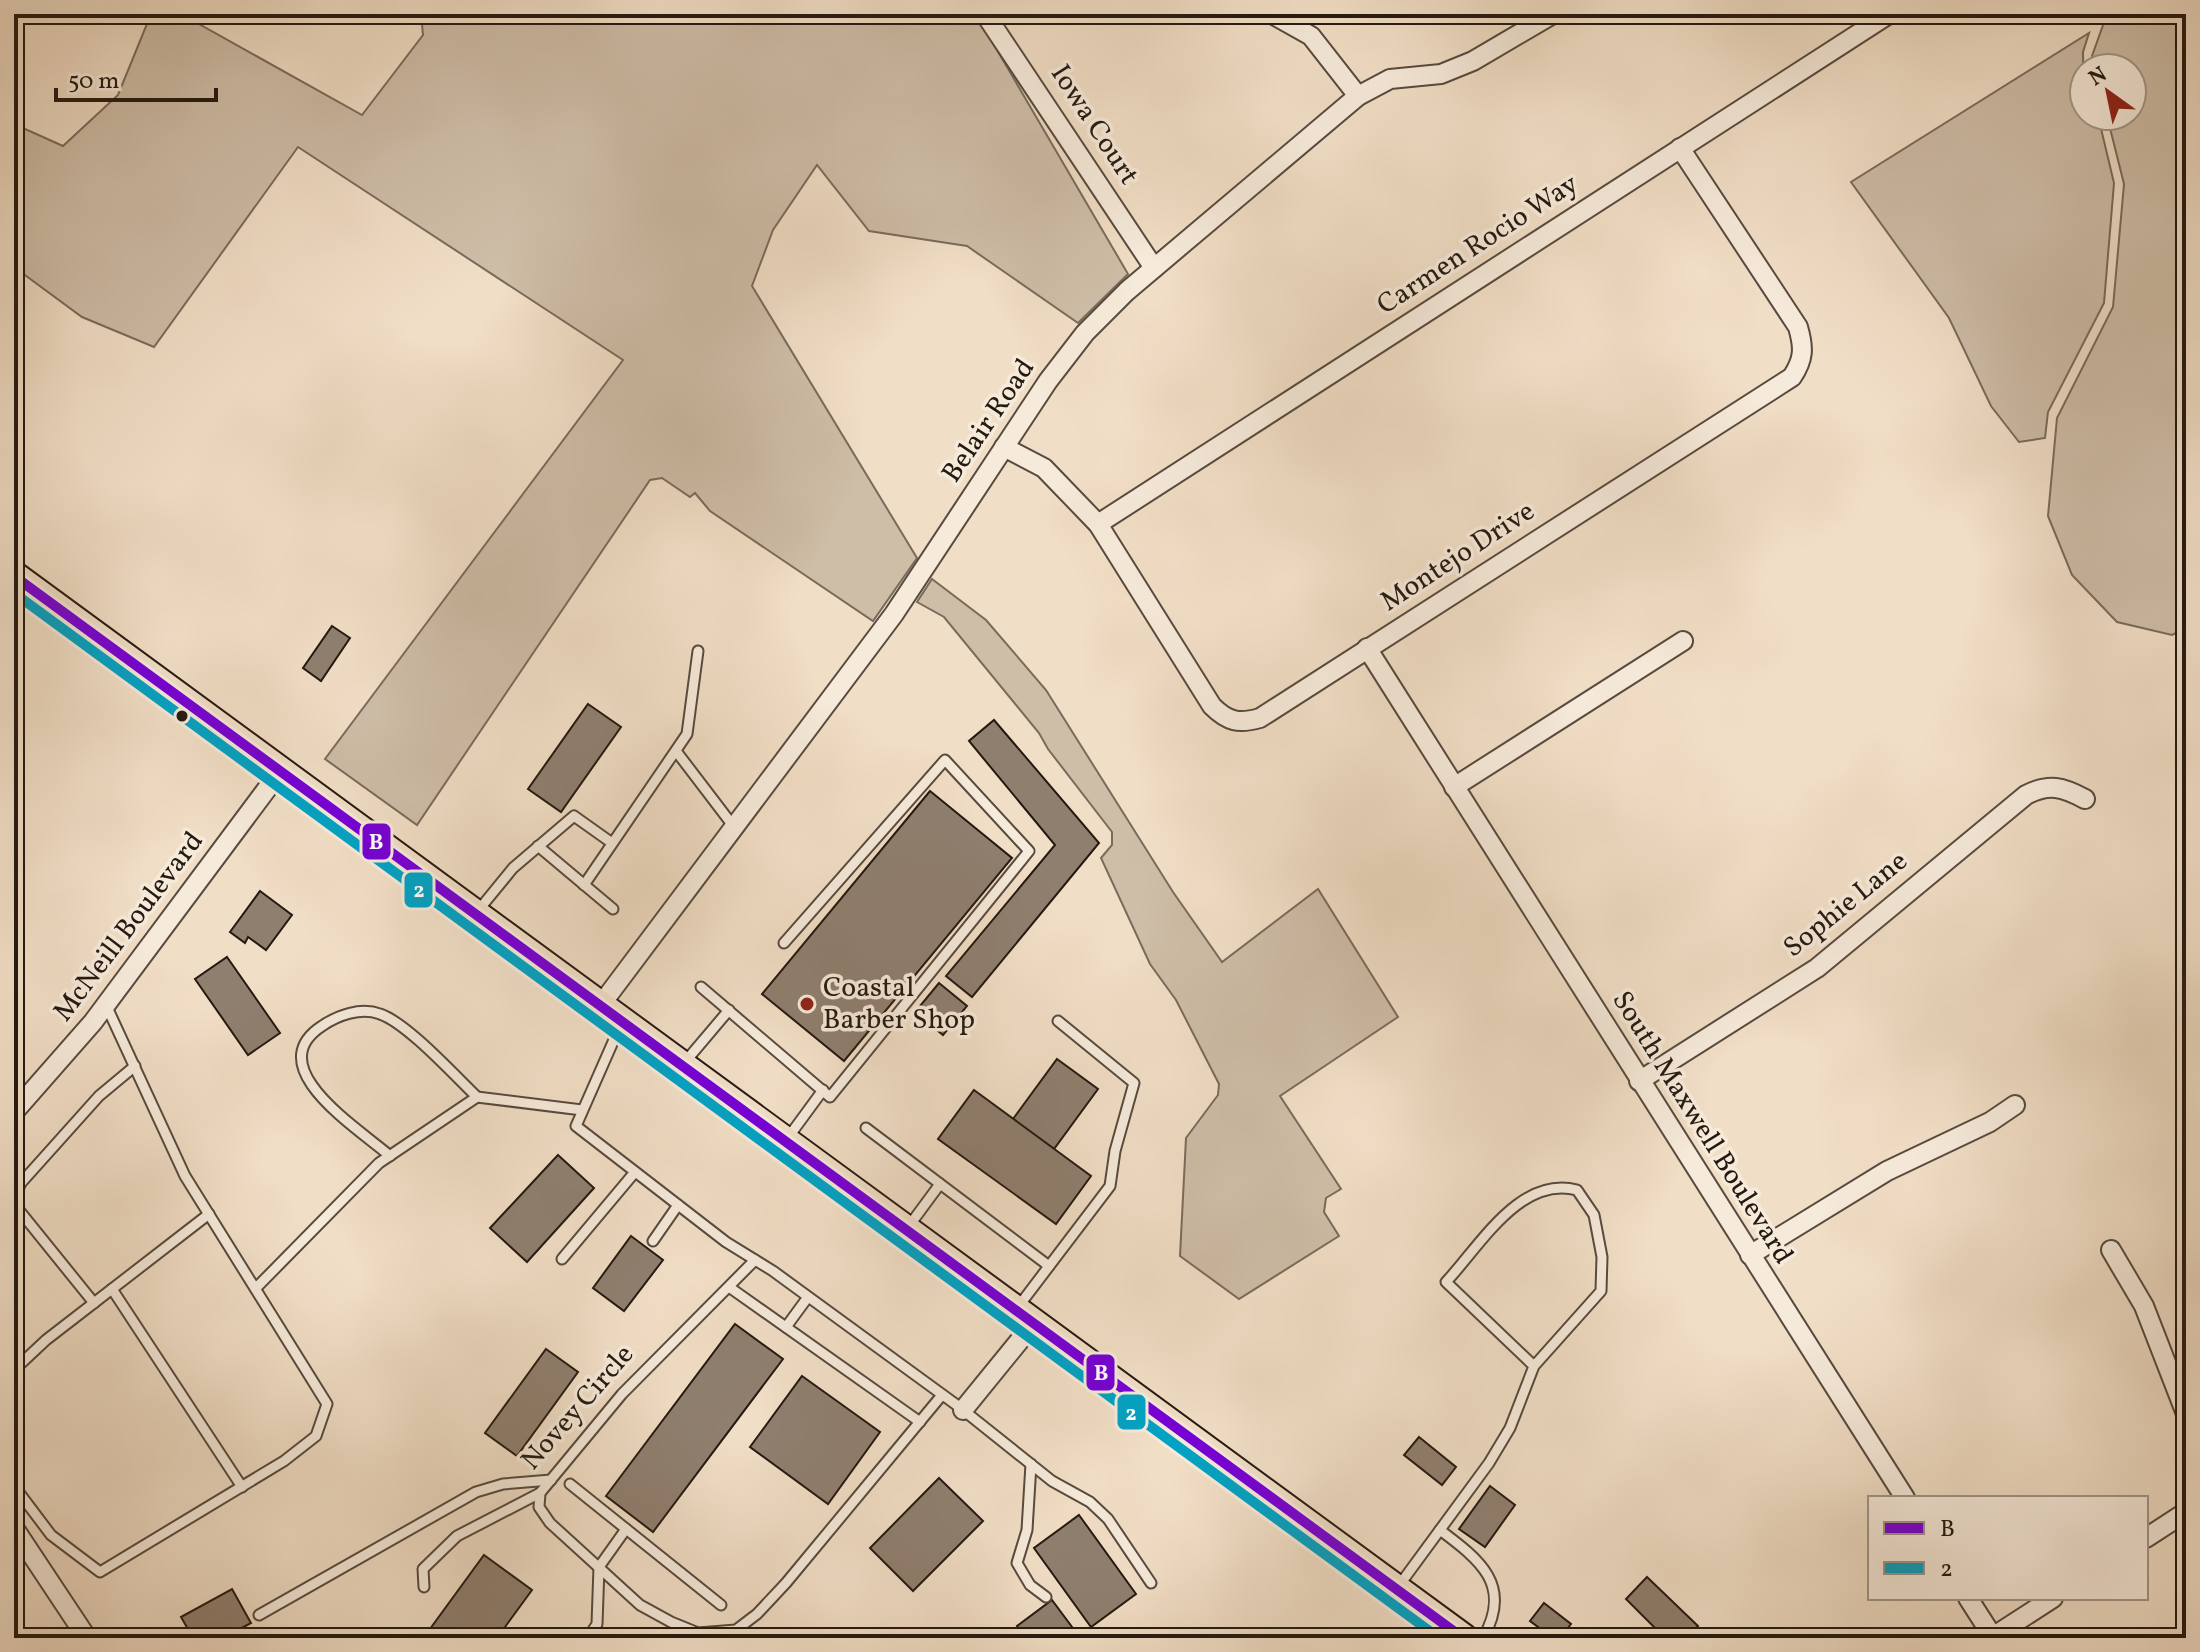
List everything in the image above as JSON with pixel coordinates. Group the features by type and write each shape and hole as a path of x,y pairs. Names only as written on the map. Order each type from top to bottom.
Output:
{"main road":[{"path":"14,576 1463,1638"}],"street":[{"name":"Iowa Court","path":"985,14 1154,268"},
{"path":"1272,14 1311,36 1358,96"},
{"name":"Belair Road","path":"611,1014 734,827 894,614 1004,447 1085,333 1154,268 1358,96 1390,79 1441,74 1473,61 1553,14"},
{"name":"Carmen Rocio Way","path":"1098,524 1889,14"},
{"name":"Montejo Drive","path":"1004,447 1044,468 1098,524 1212,706 1224,718 1241,723 1260,718 1792,377 1801,363 1804,347 1798,327 1680,148"},
{"path":"1454,787 1683,641"},
{"name":"South Maxwell Boulevard","path":"1367,648 1904,1496"},
{"name":"McNeill Boulevard","path":"14,1112 106,1005 281,770"},
{"name":"Sophie Lane","path":"1639,1081 1817,968 2026,795 2039,788 2063,787 2085,799"},
{"path":"1750,1255 1887,1171 1990,1122 2015,1105"},
{"path":"2111,1250 2144,1306 2186,1414"},
{"path":"963,1410 1024,1317"},
{"path":"2148,1537 2186,1512"},
{"path":"14,1528 87,1638"},
{"path":"1969,1600 1992,1637 2050,1600"}],"lane":[{"path":"584,885 687,734 698,651"},
{"path":"676,751 734,827"},
{"path":"701,987 830,1097 1029,851 945,760 784,943"},
{"path":"475,914 513,868 574,816 612,843"},
{"path":"538,846 613,909"},
{"path":"14,1486 51,1535 100,1572 284,1461 316,1436 327,1404 185,1176 106,1005"},
{"path":"682,1066 729,1010"},
{"path":"390,1156 309,1083 300,1057 302,1045 313,1031 335,1017 357,1012 379,1013 399,1025 477,1097 582,1110"},
{"path":"611,1014 576,1126 678,1205 1099,1511 1151,1583"},
{"path":"1024,1317 1049,1266 1110,1186 1115,1151 1134,1083 1058,1021"},
{"path":"14,1197 21,1183 99,1096 135,1066"},
{"path":"785,1142 823,1090"},
{"path":"256,1288 390,1156 477,1097"},
{"path":"866,1128 1049,1266"},
{"path":"562,1259 635,1172"},
{"path":"906,1230 940,1184"},
{"path":"1396,1590 1510,1428 1534,1366 1601,1291 1602,1257 1594,1215 1577,1190 1559,1185 1535,1194 1496,1222 1446,1282 1534,1366"},
{"path":"14,1204 94,1303"},
{"path":"653,1241 678,1205"},
{"path":"14,1370 209,1214"},
{"name":"Novey Circle","path":"755,1260 622,1394 540,1493 539,1507 550,1523 640,1605 698,1633 717,1636 736,1630 757,1614 942,1395"},
{"path":"729,1287 920,1422"},
{"path":"112,1289 242,1487"},
{"path":"786,1327 808,1297"},
{"path":"1031,1464 1027,1530 1017,1563 1030,1585 1046,1597"},
{"path":"259,1615 476,1492 503,1484 551,1480"},
{"path":"570,1484 721,1605"},
{"path":"424,1587 423,1569 457,1536 540,1493"},
{"path":"588,1638 597,1624 599,1567 626,1529"},
{"path":"1440,1530 1480,1561 1491,1582 1495,1601 1493,1620 1483,1638"}],"shaded area":[{"path":"151,14 181,14 362,115 423,35 421,14 976,14 1128,274 1078,323 967,246 869,231 817,165 773,230 752,286 917,558 873,621 710,511 695,493 690,497 662,478 650,480 417,825 325,759 623,360 298,147 154,347 82,317 14,267 14,124 63,146 118,95"},
{"path":"2107,14 2186,14 2186,628 2172,635 2117,622 2072,575 2048,516 2057,418 2113,307 2124,184 2111,132 2148,132 2148,52 2093,52"},
{"path":"2089,33 2083,52 2068,52 2068,132 2102,132 2114,183 2104,303 2048,412 2045,438 2019,442 1991,406 1949,318 1851,182"},
{"path":"932,579 986,620 1046,690 1173,892 1222,962 1318,889 1398,1017 1280,1096 1341,1189 1326,1198 1324,1212 1339,1236 1239,1299 1180,1256 1186,1138 1218,1095 1219,1084 1176,1000 1150,964 1101,858 1112,845 1112,832 1039,733 944,617 917,602"}],"building":[{"path":"332,626 350,638 321,681 303,668"},
{"path":"588,704 621,727 561,812 528,789"},
{"path":"994,720 1099,843 972,997 946,976 1055,845 969,741"},
{"path":"930,791 1012,858 844,1061 762,994"},
{"path":"260,891 292,915 266,950 248,937 245,943 230,932"},
{"path":"227,957 280,1033 248,1055 195,979"},
{"path":"939,983 967,1006 943,1035 915,1012"},
{"path":"1057,1059 1098,1089 1054,1149 1013,1119"},
{"path":"974,1090 1091,1176 1056,1224 938,1139"},
{"path":"558,1155 594,1188 527,1262 490,1228"},
{"path":"631,1236 663,1260 624,1311 593,1288"},
{"path":"735,1324 783,1359 653,1532 606,1496"},
{"path":"546,1349 578,1372 517,1456 485,1433"},
{"path":"802,1376 880,1432 828,1504 750,1447"},
{"path":"1419,1437 1456,1467 1442,1485 1404,1455"},
{"path":"939,1478 983,1521 913,1591 870,1548"},
{"path":"1490,1486 1515,1505 1485,1547 1459,1529"},
{"path":"1079,1515 1136,1594 1091,1627 1034,1548"},
{"path":"484,1555 532,1590 497,1638 433,1638 427,1633"},
{"path":"1647,1577 1698,1626 1686,1638 1665,1638 1626,1599"},
{"path":"232,1589 251,1623 223,1638 193,1638 181,1617"},
{"path":"1052,1600 1078,1635 1074,1638 1026,1638 1017,1626"},
{"path":"1544,1603 1571,1624 1560,1638 1553,1638 1530,1621"}],"transit line":[{"name":"B","path":"14,576 1463,1638"},
{"name":"2","path":"14,593 1439,1638"}],"place":[{"name":"Coastal Barber Shop","path":"807,1004"}]}
